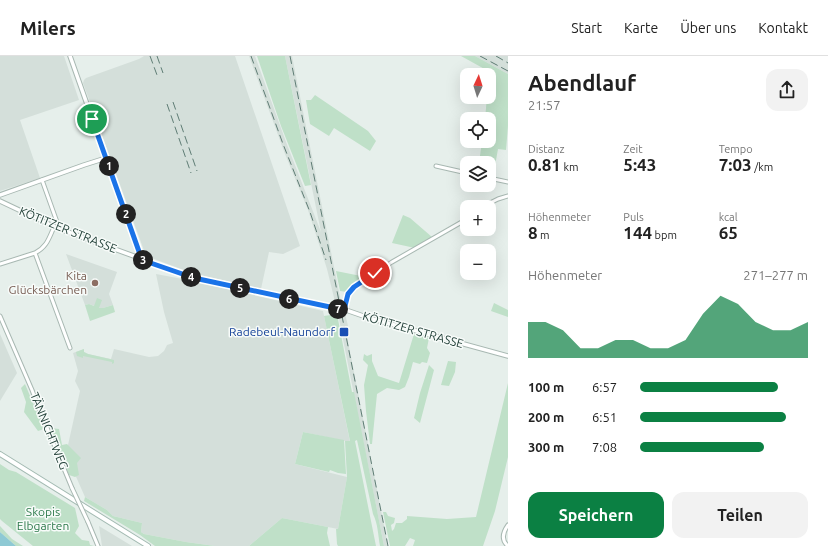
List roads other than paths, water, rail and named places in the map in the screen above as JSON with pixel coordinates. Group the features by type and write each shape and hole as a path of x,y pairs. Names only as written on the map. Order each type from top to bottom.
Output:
{"main road":[{"path":"0,454 148,546"}],"street":[{"path":"70,56 142,260"},
{"path":"0,195 106,158"},
{"path":"436,166 460,171"},
{"path":"496,179 508,182"},
{"path":"0,264 41,250 55,227 58,225 42,180"},
{"path":"496,200 508,196"},
{"name":"KÖTITZER STRASSE","path":"0,201 55,227 194,278 344,310 508,356"},
{"path":"344,310 348,294 354,287 392,262 460,224"},
{"path":"35,253 70,348"},
{"name":"TÄNNICHTWEG","path":"0,316 98,546"},
{"path":"508,525 503,533 503,540 508,546"}],"water":[{"path":"0,532 16,546 0,546"}],"railway":[{"path":"150,56 157,75"},
{"path":"157,56 163,73"},
{"path":"251,56 310,212 326,260"},
{"path":"290,56 388,546"},
{"path":"480,56 508,71"},
{"path":"496,56 508,63"},
{"path":"173,102 197,171"},
{"path":"167,104 191,173"}],"place":[{"name":"Kita Glücksbärchen","path":"95,283"},
{"name":"Radebeul-Naundorf","path":"344,332"}],"park label":[{"name":"Skopis Elbgarten","path":"43,519"}]}
